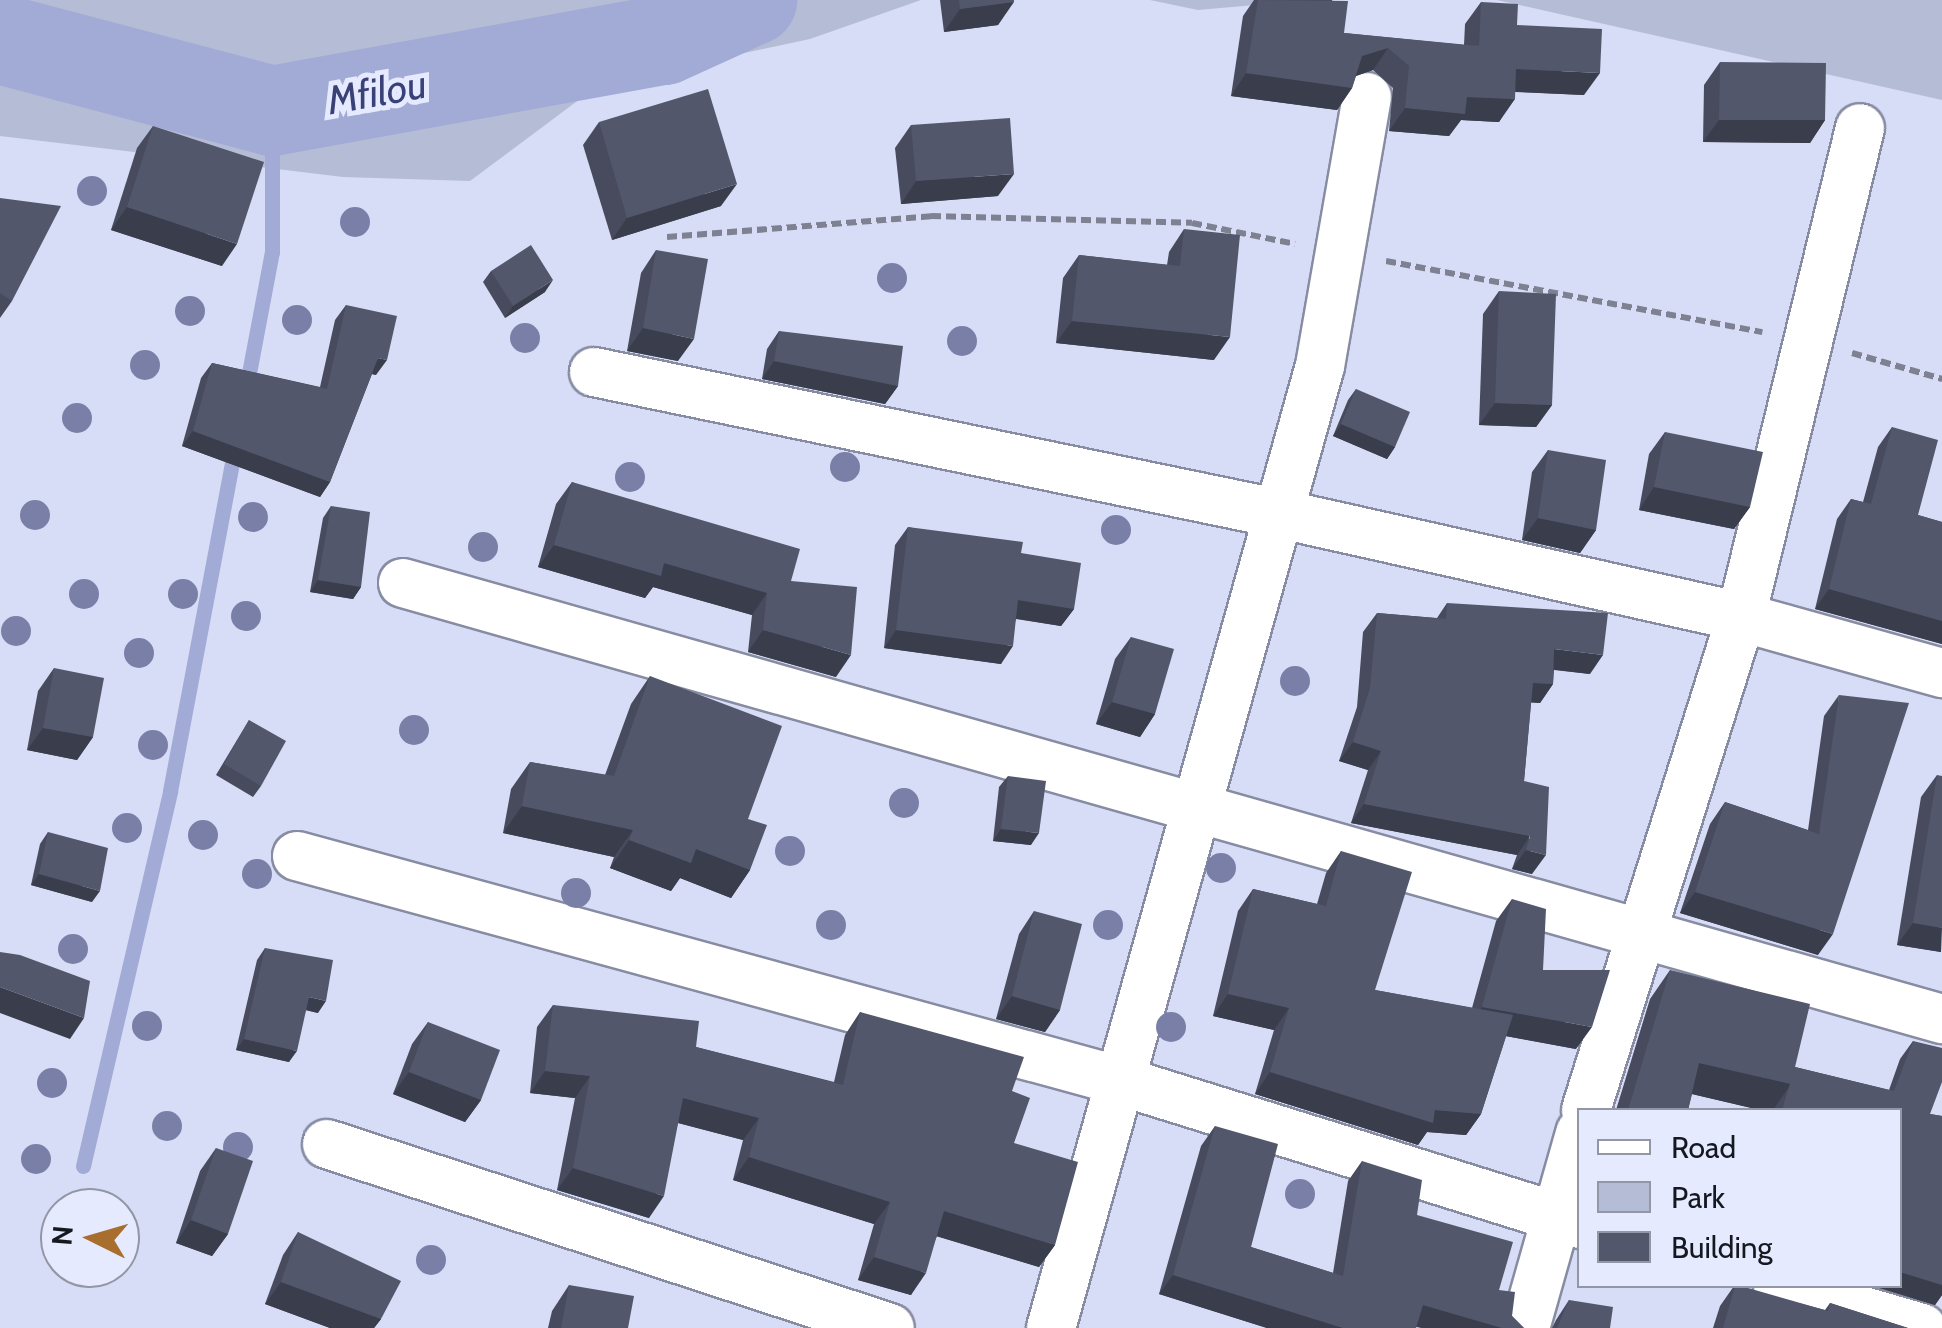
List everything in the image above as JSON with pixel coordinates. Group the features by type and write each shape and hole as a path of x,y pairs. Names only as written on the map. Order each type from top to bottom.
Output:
{"street":[{"path":"1051,1328 1202,804 1320,366 1367,97"},
{"path":"1587,1108 1650,929 1741,617 1860,128"},
{"path":"594,372 1280,514 1741,617 1942,673"},
{"path":"404,583 1650,929 1942,1019"},
{"path":"298,856 1124,1082 1568,1222"},
{"path":"327,1144 890,1328"},
{"path":"1525,1328 1568,1222 1577,1155"},
{"path":"1785,1288 1922,1328"}],"green space":[{"path":"0,0 921,0 810,39 600,84 470,181 343,177 0,136"},
{"path":"1150,0 1311,0 1198,10"},
{"path":"1497,0 1942,0 1942,100"}],"building":[{"path":"959,0 1014,0 1014,2 960,9"},
{"path":"1258,0 1348,1 1344,33 1479,46 1481,2 1518,4 1517,25 1602,29 1600,73 1516,69 1515,99 1467,97 1465,114 1405,108 1409,66 1388,48 1362,56 1352,88 1246,73"},
{"path":"1720,62 1826,63 1825,120 1719,120"},
{"path":"708,89 737,184 627,218 599,122"},
{"path":"1010,118 1014,174 916,181 911,125"},
{"path":"153,126 264,162 237,244 127,207"},
{"path":"0,198 61,206 12,301 0,293"},
{"path":"1184,229 1240,235 1230,337 1072,321 1079,255 1180,266"},
{"path":"531,245 553,280 513,306 491,271"},
{"path":"656,250 708,259 694,339 643,328"},
{"path":"1499,291 1556,294 1552,405 1495,403"},
{"path":"346,305 397,316 387,360 378,358 330,482 193,431 212,363 327,389"},
{"path":"779,331 903,346 898,386 774,361"},
{"path":"1356,389 1410,412 1395,447 1341,424"},
{"path":"1892,427 1938,440 1918,515 1942,522 1942,621 1829,589 1851,499 1871,504"},
{"path":"1665,432 1763,452 1750,507 1654,487"},
{"path":"1548,450 1606,460 1596,530 1538,518"},
{"path":"572,482 800,549 791,581 857,587 851,655 763,630 767,593 664,563 661,576 554,545"},
{"path":"331,506 370,512 361,587 318,580"},
{"path":"908,527 1023,542 1021,553 1081,563 1074,609 1018,600 1013,646 896,630"},
{"path":"1447,603 1608,613 1603,655 1554,649 1553,684 1533,683 1524,781 1549,787 1546,855 1526,850 1530,836 1364,804 1381,751 1353,742 1370,688 1377,613 1446,619"},
{"path":"1131,637 1174,649 1155,714 1112,702"},
{"path":"54,668 104,678 93,737 43,728"},
{"path":"650,676 782,726 748,819 767,825 750,870 696,849 691,863 629,840 633,830 522,806 530,762 614,776"},
{"path":"1839,695 1909,703 1833,934 1695,892 1725,802 1819,834"},
{"path":"249,720 286,741 261,786 224,764"},
{"path":"1937,775 1942,776 1942,928 1913,923"},
{"path":"1008,776 1046,781 1039,833 1001,829"},
{"path":"48,832 108,848 100,891 39,874"},
{"path":"1341,851 1412,872 1375,990 1513,1015 1481,1114 1435,1110 1433,1123 1270,1072 1289,1008 1228,994 1253,889 1326,906"},
{"path":"1512,899 1546,909 1543,970 1610,970 1592,1027 1482,1007"},
{"path":"1034,911 1082,924 1060,1010 1012,996"},
{"path":"265,948 333,960 326,1001 309,997 297,1051 244,1039"},
{"path":"0,952 20,955 90,981 84,1018 0,987"},
{"path":"1670,970 1810,1004 1791,1084 1699,1063 1688,1108 1629,1108"},
{"path":"553,1005 699,1021 696,1047 843,1085 860,1012 1024,1057 1012,1091 1030,1098 1014,1143 1078,1162 1055,1245 944,1211 926,1273 874,1257 890,1202 749,1157 759,1118 683,1098 664,1196 573,1168 590,1076 545,1071"},
{"path":"428,1022 500,1050 481,1100 409,1072"},
{"path":"1913,1041 1942,1048 1942,1082 1930,1114 1942,1116 1942,1285 1902,1273 1902,1108 1783,1108 1795,1067 1894,1091"},
{"path":"1215,1126 1278,1144 1251,1247 1343,1276 1362,1161 1422,1180 1417,1215 1513,1242 1499,1290 1515,1292 1512,1316 1524,1328 1502,1328 1423,1305 1416,1328 1343,1328 1173,1275"},
{"path":"216,1148 253,1161 228,1234 191,1220"},
{"path":"298,1232 401,1281 381,1319 281,1282"},
{"path":"569,1285 634,1296 628,1328 561,1328"},
{"path":"1734,1288 1748,1288 1828,1311 1830,1303 1908,1328 1723,1328"},
{"path":"1569,1300 1613,1307 1610,1328 1557,1328"}],"waterway":[{"name":"Mfilou","path":"0,39 272,111 664,40 752,0"},
{"path":"246,389 272,252 272,111"},
{"path":"83,1166 170,791 235,446"}]}
